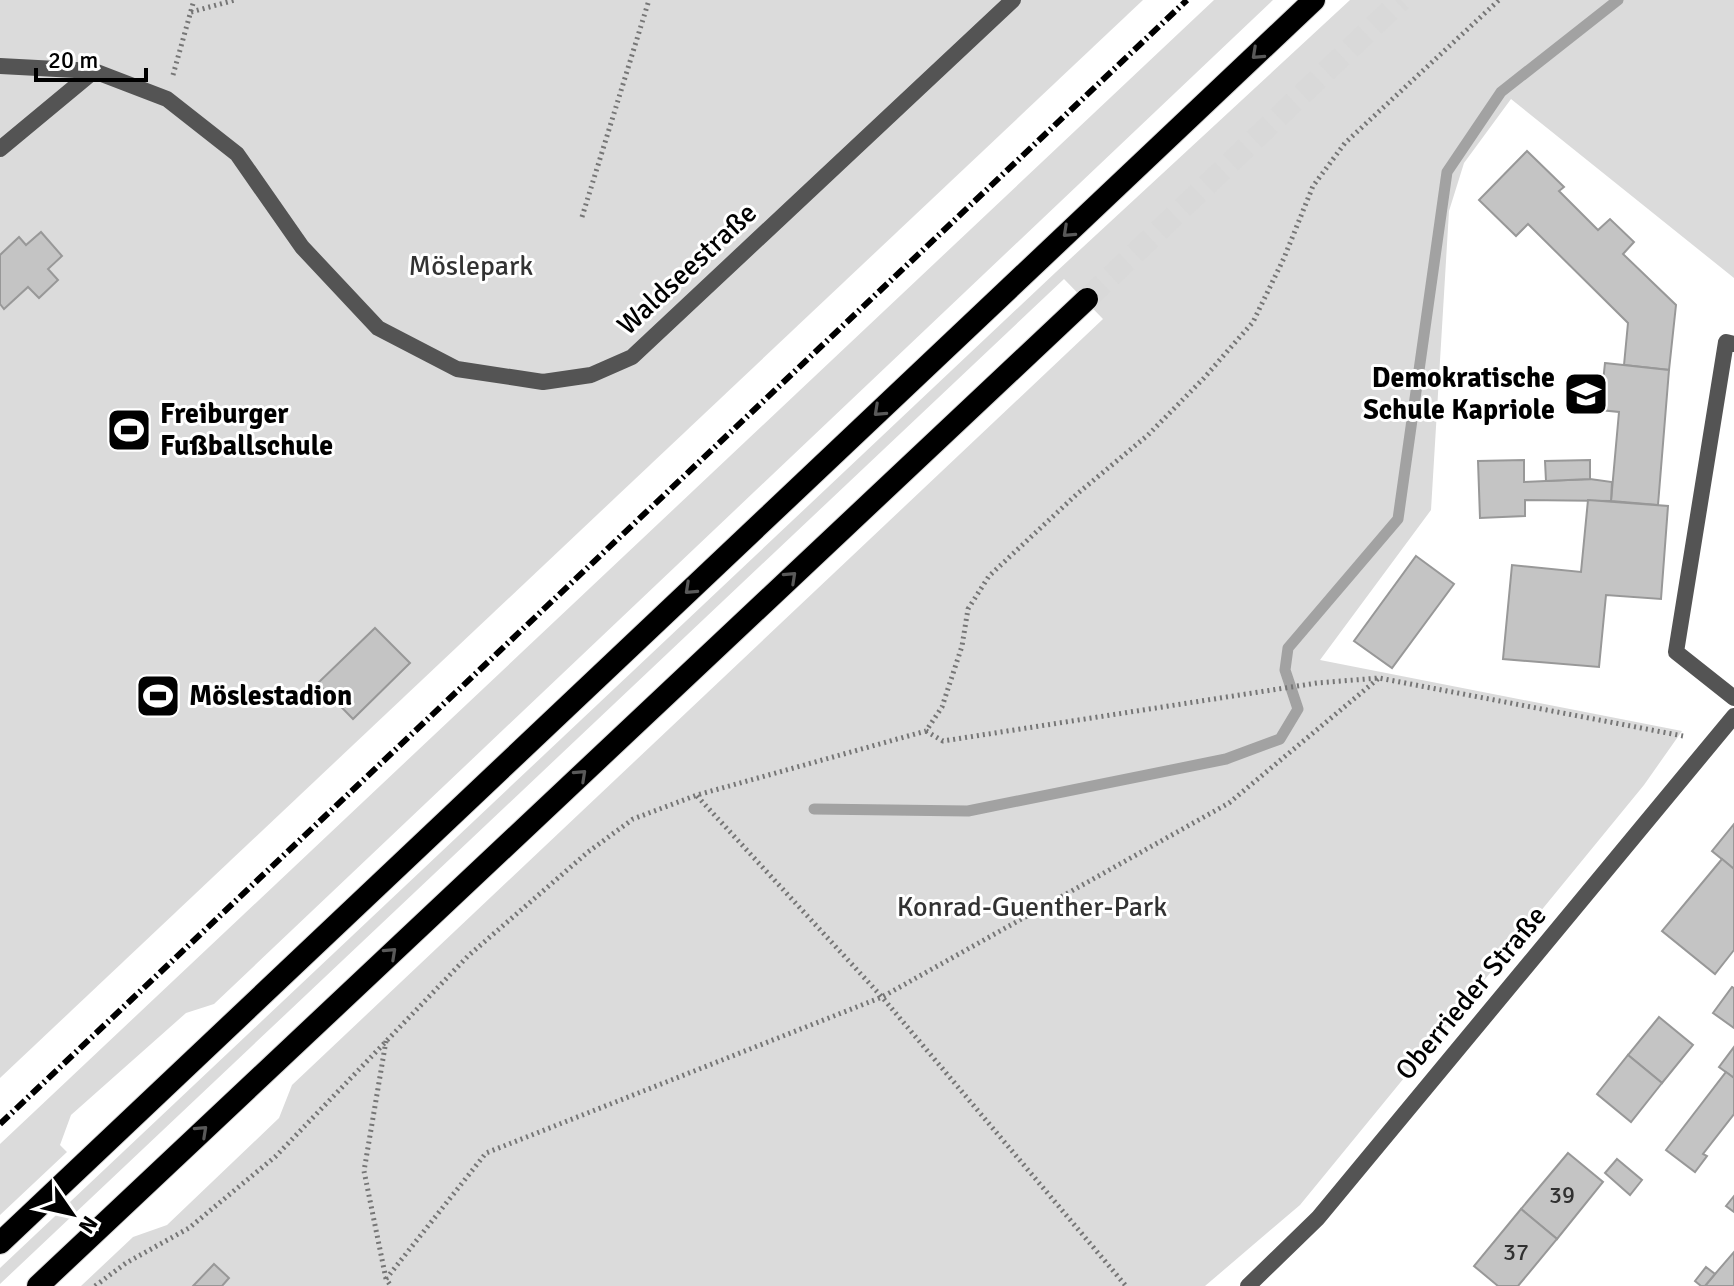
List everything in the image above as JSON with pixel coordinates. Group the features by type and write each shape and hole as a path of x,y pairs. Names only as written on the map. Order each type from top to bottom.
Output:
{"highway":[{"path":"0,1243 1314,0"},
{"path":"38,1286 1087,299"}],"street":[{"name":"Waldseestraße","path":"0,66 94,71 167,99 237,154 302,247 378,328 457,369 543,382 591,375 632,357 1013,0"},
{"path":"0,149 94,71"},
{"path":"1734,344 1726,342 1676,652 1734,698"},
{"name":"Oberrieder Straße","path":"1248,1286 1318,1218 1732,724"}],"path":[{"path":"167,99 194,0"},
{"path":"191,12 235,0"},
{"path":"582,217 649,0"},
{"path":"95,1286 126,1263 189,1228 276,1156 468,956 588,852 633,819 697,795 926,731 942,707 962,646 968,609 989,576 1077,494 1148,435 1204,378 1253,322 1284,258 1313,186 1345,143 1499,0"},
{"path":"926,731 943,741 1317,683 1379,678 1686,736 1708,750"},
{"path":"386,1279 486,1153 882,997 1229,803 1379,678"},
{"path":"697,795 882,997 1126,1286"},
{"path":"387,1040 364,1171 386,1279 391,1286"}],"green space":[{"name":"Möslepark","path":"0,0 1143,0 0,1078"},
{"path":"1214,0 1273,0 214,1004 186,1013 71,1115 60,1145 67,1152 0,1215 0,1144"},
{"name":"Konrad-Guenther-Park","path":"1350,0 1734,0 1734,278 1511,99 1464,163 1449,211 1431,510 1320,660 1682,731 1644,785 1300,1205 1205,1286 81,1286 133,1237 167,1225 279,1118 292,1085 1103,319 1064,279 0,1284 0,1268 1056,272"}],"building":[{"path":"1527,151 1564,187 1559,191 1598,230 1610,219 1634,242 1623,254 1676,305 1669,370 1624,365 1628,323 1528,224 1516,236 1479,200"},
{"path":"41,232 62,256 48,269 58,280 39,298 28,287 4,309 0,304 0,255 19,237 26,245"},
{"path":"1605,363 1669,370 1658,505 1611,501 1619,412 1600,410"},
{"path":"1524,460 1524,482 1590,479 1612,482 1611,501 1525,500 1525,516 1480,518 1478,461"},
{"path":"1590,460 1590,479 1546,481 1545,461"},
{"path":"1588,500 1668,506 1661,599 1606,595 1599,667 1503,659 1512,565 1581,572"},
{"path":"1416,556 1454,584 1392,668 1354,641"},
{"path":"375,628 410,663 353,719 318,683"},
{"path":"1734,824 1734,869 1712,851"},
{"path":"1722,859 1734,869 1734,950 1715,974 1662,931"},
{"path":"1734,988 1734,1028 1713,1013"},
{"path":"1659,1017 1693,1045 1662,1083 1628,1055"},
{"path":"1734,1047 1734,1078 1719,1067"},
{"path":"1628,1055 1662,1083 1631,1122 1597,1094"},
{"path":"1726,1072 1734,1078 1734,1114 1703,1154 1707,1156 1695,1172 1666,1150"},
{"path":"1568,1153 1603,1182 1557,1239 1521,1209"},
{"path":"1617,1159 1642,1180 1630,1195 1605,1173"},
{"path":"1734,1196 1734,1212 1726,1206"},
{"path":"1521,1209 1557,1239 1518,1286 1498,1286 1474,1266"},
{"path":"1734,1252 1734,1286 1705,1286 1715,1274"},
{"path":"214,1264 229,1278 222,1286 193,1286"},
{"path":"1706,1267 1715,1274 1705,1286 1701,1286 1695,1281"}],"waterway":[{"path":"814,809 968,811 1226,759 1280,739 1298,709 1285,670 1288,648 1398,519 1447,172 1501,92 1618,0"}],"tunnel":[{"path":"1087,299 1401,0"}],"railway":[{"path":"0,1124 1187,0"}],"place":[{"name":"Demokratische Schule Kapriole","path":"1586,394"},
{"name":"Freiburger Fußballschule","path":"129,430"},
{"name":"Möslestadion","path":"158,696"}]}
